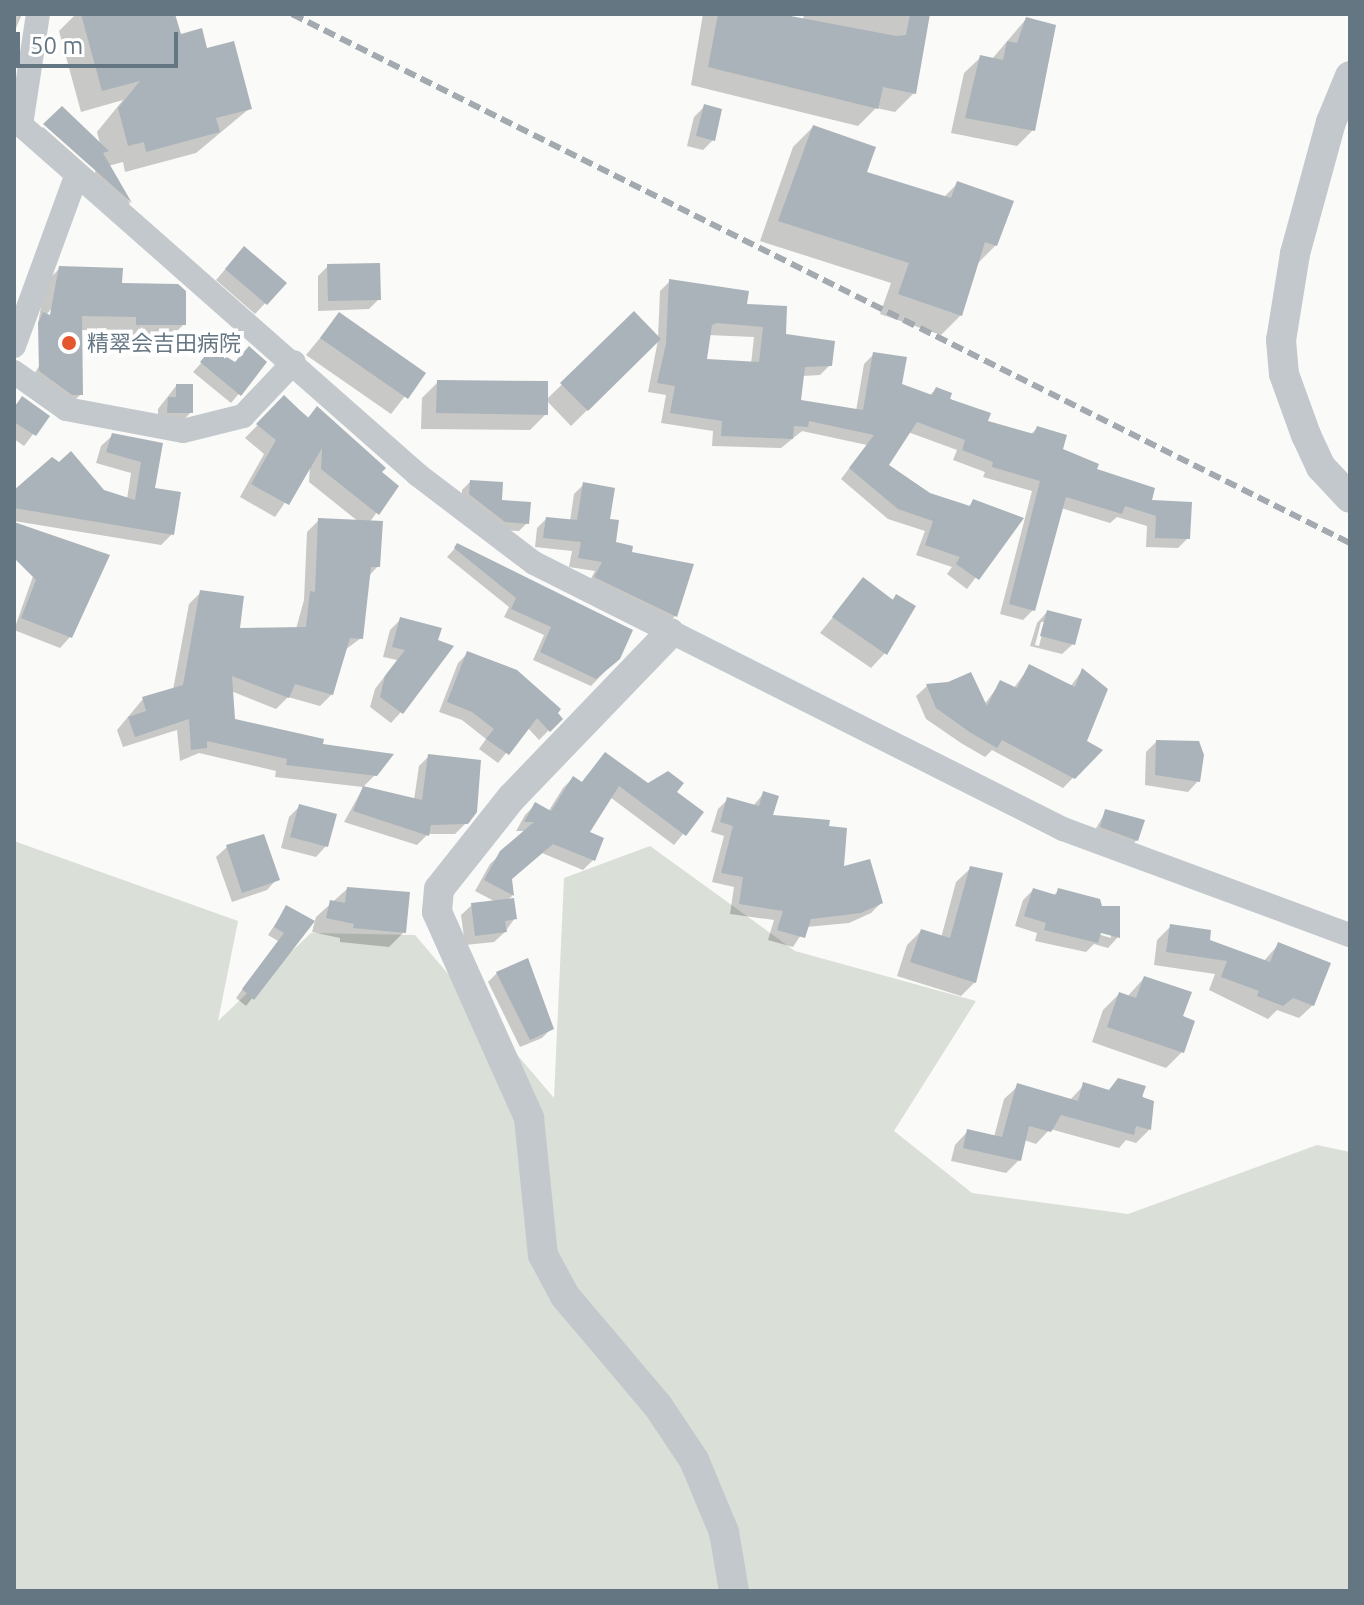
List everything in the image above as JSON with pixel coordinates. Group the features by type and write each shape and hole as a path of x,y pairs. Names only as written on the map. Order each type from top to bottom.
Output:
{"street":[{"path":"38,14 20,83 17,125 294,362 418,475 534,563 1063,829 1350,935"},
{"path":"1350,76 1331,122 1295,254 1281,340 1284,374 1306,435 1321,467 1350,498"},
{"path":"14,346 77,174"},
{"path":"17,379 66,409 183,431 243,416 294,362"},
{"path":"670,633 512,797 439,889 437,912 529,1118 543,1255 565,1296 658,1406 694,1460 724,1532 734,1591"}],"shaded area":[{"path":"14,841 238,921 218,1021 311,933 415,935 554,1098 564,878 650,846 795,951 976,1001 894,1131 972,1193 1128,1214 1317,1145 1350,1152 1350,1591 14,1591"}],"building":[{"path":"81,14 175,14 181,34 202,28 207,48 234,41 252,109 216,118 220,132 146,152 144,142 128,146 118,108 140,81 102,91"},
{"path":"718,14 780,14 896,36 906,35 910,14 930,14 916,94 883,87 878,109 708,67"},
{"path":"1026,17 1056,25 1035,131 965,118 980,55 1003,60 1007,41 1017,43"},
{"path":"704,104 722,109 715,141 696,136"},
{"path":"62,106 109,151 103,153 132,203 43,124"},
{"path":"813,125 876,147 867,172 951,198 957,181 1014,201 997,246 985,242 962,316 898,294 909,263 778,221"},
{"path":"244,246 287,283 267,305 225,269"},
{"path":"380,263 381,300 328,301 327,264"},
{"path":"59,266 123,268 122,283 178,284 186,291 186,325 136,325 136,317 82,316 83,395 72,395 39,371 38,323 43,312 50,315"},
{"path":"669,279 749,291 747,304 787,306 786,334 835,341 832,366 805,367 801,400 863,410 873,352 907,357 902,384 932,395 936,387 952,393 950,399 991,413 988,421 1034,434 1037,426 1067,435 1063,449 1099,464 1097,469 1155,488 1152,500 1192,502 1190,539 1155,538 1156,516 1125,506 1122,514 1066,497 1035,611 1009,604 1040,481 992,467 993,462 962,450 965,440 917,422 889,465 930,493 970,506 973,499 1024,518 979,580 956,564 960,557 925,545 933,521 898,509 849,468 874,435 809,421 808,427 794,426 793,439 721,436 722,421 670,413 675,386 657,383 666,344","holes":["712,325 763,327 759,362 707,359"]},
{"path":"634,311 661,339 588,411 560,383"},
{"path":"339,312 426,373 408,399 320,338"},
{"path":"249,346 267,362 241,396 200,362 212,348 235,362"},
{"path":"437,380 548,381 548,415 436,413"},
{"path":"176,384 193,384 193,413 167,413 168,397 176,397"},
{"path":"284,395 308,418 317,406 386,468 382,472 399,486 379,515 321,469 322,448 289,505 251,484 276,440 256,424"},
{"path":"22,396 50,416 36,436 14,422 14,408"},
{"path":"112,433 163,443 155,488 181,492 174,535 14,508 14,490 52,457 59,462 71,451 104,490 135,500 141,462 106,452"},
{"path":"470,480 503,482 502,500 531,502 529,524 505,522 469,494"},
{"path":"583,482 615,488 610,519 619,520 616,542 633,546 632,552 694,564 677,617 594,577 602,562 578,558 581,542 543,538 546,517 577,520"},
{"path":"318,518 383,521 380,567 371,567 363,639 350,638 333,695 295,684 289,698 232,676 235,719 324,739 323,744 394,754 377,776 286,765 287,759 207,741 207,748 191,750 189,719 135,737 128,717 146,711 142,697 183,685 200,590 244,596 240,628 306,627 310,591 315,592"},
{"path":"14,522 110,555 72,638 21,618 36,580 14,558"},
{"path":"457,543 633,630 620,659 596,679 540,652 551,627 511,609 516,598 454,548"},
{"path":"863,577 893,600 896,594 916,606 887,655 832,617"},
{"path":"1047,610 1082,619 1075,645 1040,636"},
{"path":"400,617 442,628 438,640 454,646 403,714 380,697 385,676 405,650 392,647"},
{"path":"467,651 517,670 561,709 558,713 563,719 550,732 537,718 509,755 486,739 494,729 472,712 447,702"},
{"path":"1029,664 1075,687 1082,668 1108,689 1087,741 1103,750 1075,779 1002,740 997,748 971,733 936,708 926,684 948,682 971,672 987,706 1000,680 1017,688"},
{"path":"1156,740 1199,741 1204,755 1200,782 1155,775"},
{"path":"605,752 648,783 668,771 684,783 677,792 704,812 686,836 619,786 590,832 604,838 595,861 553,844 512,879 514,896 484,880 500,851 534,822 524,822 535,802 551,811 573,776 582,782"},
{"path":"428,754 481,760 477,812 468,824 431,825 429,836 353,811 363,786 422,800"},
{"path":"763,791 779,796 773,815 830,820 829,826 847,828 844,866 870,859 883,903 861,913 811,919 805,938 777,930 783,911 739,904 743,877 721,873 733,826 720,822 727,797 759,806"},
{"path":"299,804 337,814 328,847 290,837"},
{"path":"1105,809 1145,820 1138,841 1100,827"},
{"path":"264,834 280,880 242,893 226,845"},
{"path":"970,866 1003,873 976,983 910,962 921,929 950,938"},
{"path":"347,887 410,892 406,933 353,928 354,924 326,918 330,900 345,903"},
{"path":"1033,888 1056,895 1058,888 1100,899 1102,906 1120,906 1120,938 1101,933 1098,943 1044,930 1046,923 1024,916"},
{"path":"514,898 517,919 505,921 507,932 475,936 471,903"},
{"path":"286,905 315,921 254,1000 242,989 284,933 274,927"},
{"path":"1170,924 1211,930 1210,940 1270,962 1278,942 1331,963 1314,1006 1293,998 1283,1006 1257,996 1259,991 1221,977 1227,961 1166,952"},
{"path":"528,958 554,1029 530,1040 496,972"},
{"path":"1144,976 1192,992 1183,1016 1195,1021 1184,1053 1107,1027 1119,992 1136,998"},
{"path":"1118,1078 1146,1086 1142,1097 1154,1101 1151,1130 1136,1126 1134,1135 1061,1115 1051,1132 1029,1126 1021,1161 963,1148 967,1129 1002,1137 1017,1083 1078,1101 1083,1082 1109,1090"}],"railway":[{"path":"292,14 1350,543"}],"place":[{"name":"精翠会吉田病院","path":"69,343"}]}
